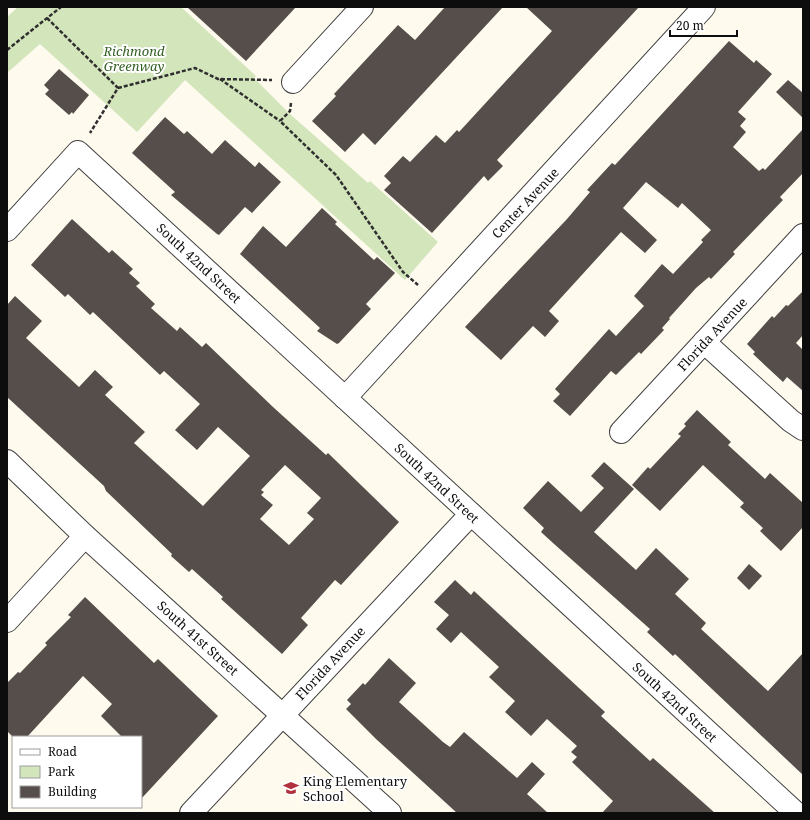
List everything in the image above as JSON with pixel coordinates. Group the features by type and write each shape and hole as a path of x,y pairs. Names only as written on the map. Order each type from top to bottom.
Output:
{"street":[{"path":"293,82 362,7"},
{"name":"Center Avenue","path":"345,398 704,7"},
{"path":"7,230 78,152"},
{"name":"South 42nd Street","path":"78,152 796,813"},
{"name":"Florida Avenue","path":"621,432 803,235"},
{"path":"704,342 791,421 803,429"},
{"name":"South 41st Street","path":"7,461 85,536 390,813"},
{"name":"Florida Avenue","path":"191,813 282,714 471,514"},
{"path":"7,621 85,536"}],"path":[{"path":"7,50 61,7"},
{"path":"47,18 118,88"},
{"path":"78,152 118,88 195,68 218,78 280,121 336,175 403,272 434,301"},
{"path":"218,78 244,80 259,78 293,82 290,112 280,121"}],"green space":[{"name":"Richmond Greenway","path":"18,7 181,7 256,76 254,78 290,114 368,183 370,181 438,242 405,280 185,80 137,132 40,44 7,73 7,17"}],"building":[{"path":"187,7 296,7 246,61"},
{"path":"445,7 503,7 375,145 363,133 345,152 312,121 336,96 334,94 398,25 415,40"},
{"path":"526,7 639,7 497,160 503,166 488,181 484,176 432,233 384,190 391,183 384,176 403,156 410,162 436,135 445,143 457,130 459,132 552,31"},
{"path":"729,41 754,63 756,60 772,74 738,112 746,119 740,126 746,132 733,147 759,171 763,168 765,170 803,129 803,173 780,197 783,200 733,252 735,254 711,279 709,277 696,288 669,318 670,319 662,328 664,330 641,354 639,352 616,375 611,371 570,416 553,401 560,394 555,389 609,329 616,336 644,306 634,296 662,264 673,274 703,242 701,240 711,230 682,203 678,208 646,182 623,208 657,240 645,253 621,232 549,311 559,321 545,337 533,326 501,360 465,327 567,219 590,192 587,190 612,163 615,165"},
{"path":"59,69 89,95 73,114 72,112 69,115 45,94 49,90 44,85"},
{"path":"788,80 803,93 803,118 776,92"},
{"path":"165,117 184,134 187,131 212,154 225,140 255,167 259,162 281,182 252,213 245,207 219,235 217,234 171,195 175,192 132,153"},
{"path":"322,208 337,222 335,224 374,260 377,257 395,273 366,304 371,309 337,344 317,331 320,328 240,254 263,226 286,247"},
{"path":"72,219 109,253 112,250 133,269 129,273 140,283 136,286 155,304 151,308 177,331 180,327 202,347 206,343 326,455 328,453 399,522 341,585 335,580 301,618 308,625 282,654 221,599 223,597 192,569 189,572 171,556 172,554 106,491 104,486 7,397 7,305 15,296 42,321 26,338 79,387 95,370 113,387 105,395 145,432 134,443 203,506 250,456 218,427 197,450 175,430 200,404 164,371 160,375 93,312 90,315 68,294 65,297 31,265","holes":["285,465 321,498 307,513 314,519 289,545 260,519 273,505 261,495 264,492 261,490"]},
{"path":"803,291 803,335 796,343 803,350 803,391 787,377 783,382 753,354 755,352 747,344 772,316 774,318 786,305 788,306"},
{"path":"697,410 731,442 728,445 765,479 770,473 803,503 803,527 781,551 760,531 763,528 740,507 744,503 703,465 660,511 632,485 648,467 650,469 681,436 678,434 686,426 684,424"},
{"path":"604,462 634,489 594,532 636,570 656,548 689,579 675,594 706,623 701,629 768,691 803,653 803,775 675,654 673,656 647,632 650,629 541,532 544,528 523,508 548,481 581,512 604,488 591,476"},
{"path":"749,564 762,576 749,590 737,578"},
{"path":"455,580 471,595 474,591 605,712 601,716 650,761 653,758 715,813 602,813 613,801 572,762 577,757 571,752 577,746 547,719 531,736 505,712 515,701 489,677 499,667 461,632 451,643 436,629 449,615 434,602"},
{"path":"85,597 154,663 158,659 218,716 142,798 142,736 121,736 101,716 112,704 83,676 28,736 12,736 7,731 7,683 18,672 20,673 47,645 45,643 71,617 68,615"},
{"path":"389,658 416,683 399,702 443,742 450,747 464,732 517,778 532,762 545,774 527,794 548,813 457,813 376,739 346,709 351,704 347,700 363,683 365,685"}],"place":[{"name":"King Elementary School","path":"291,788"}]}
